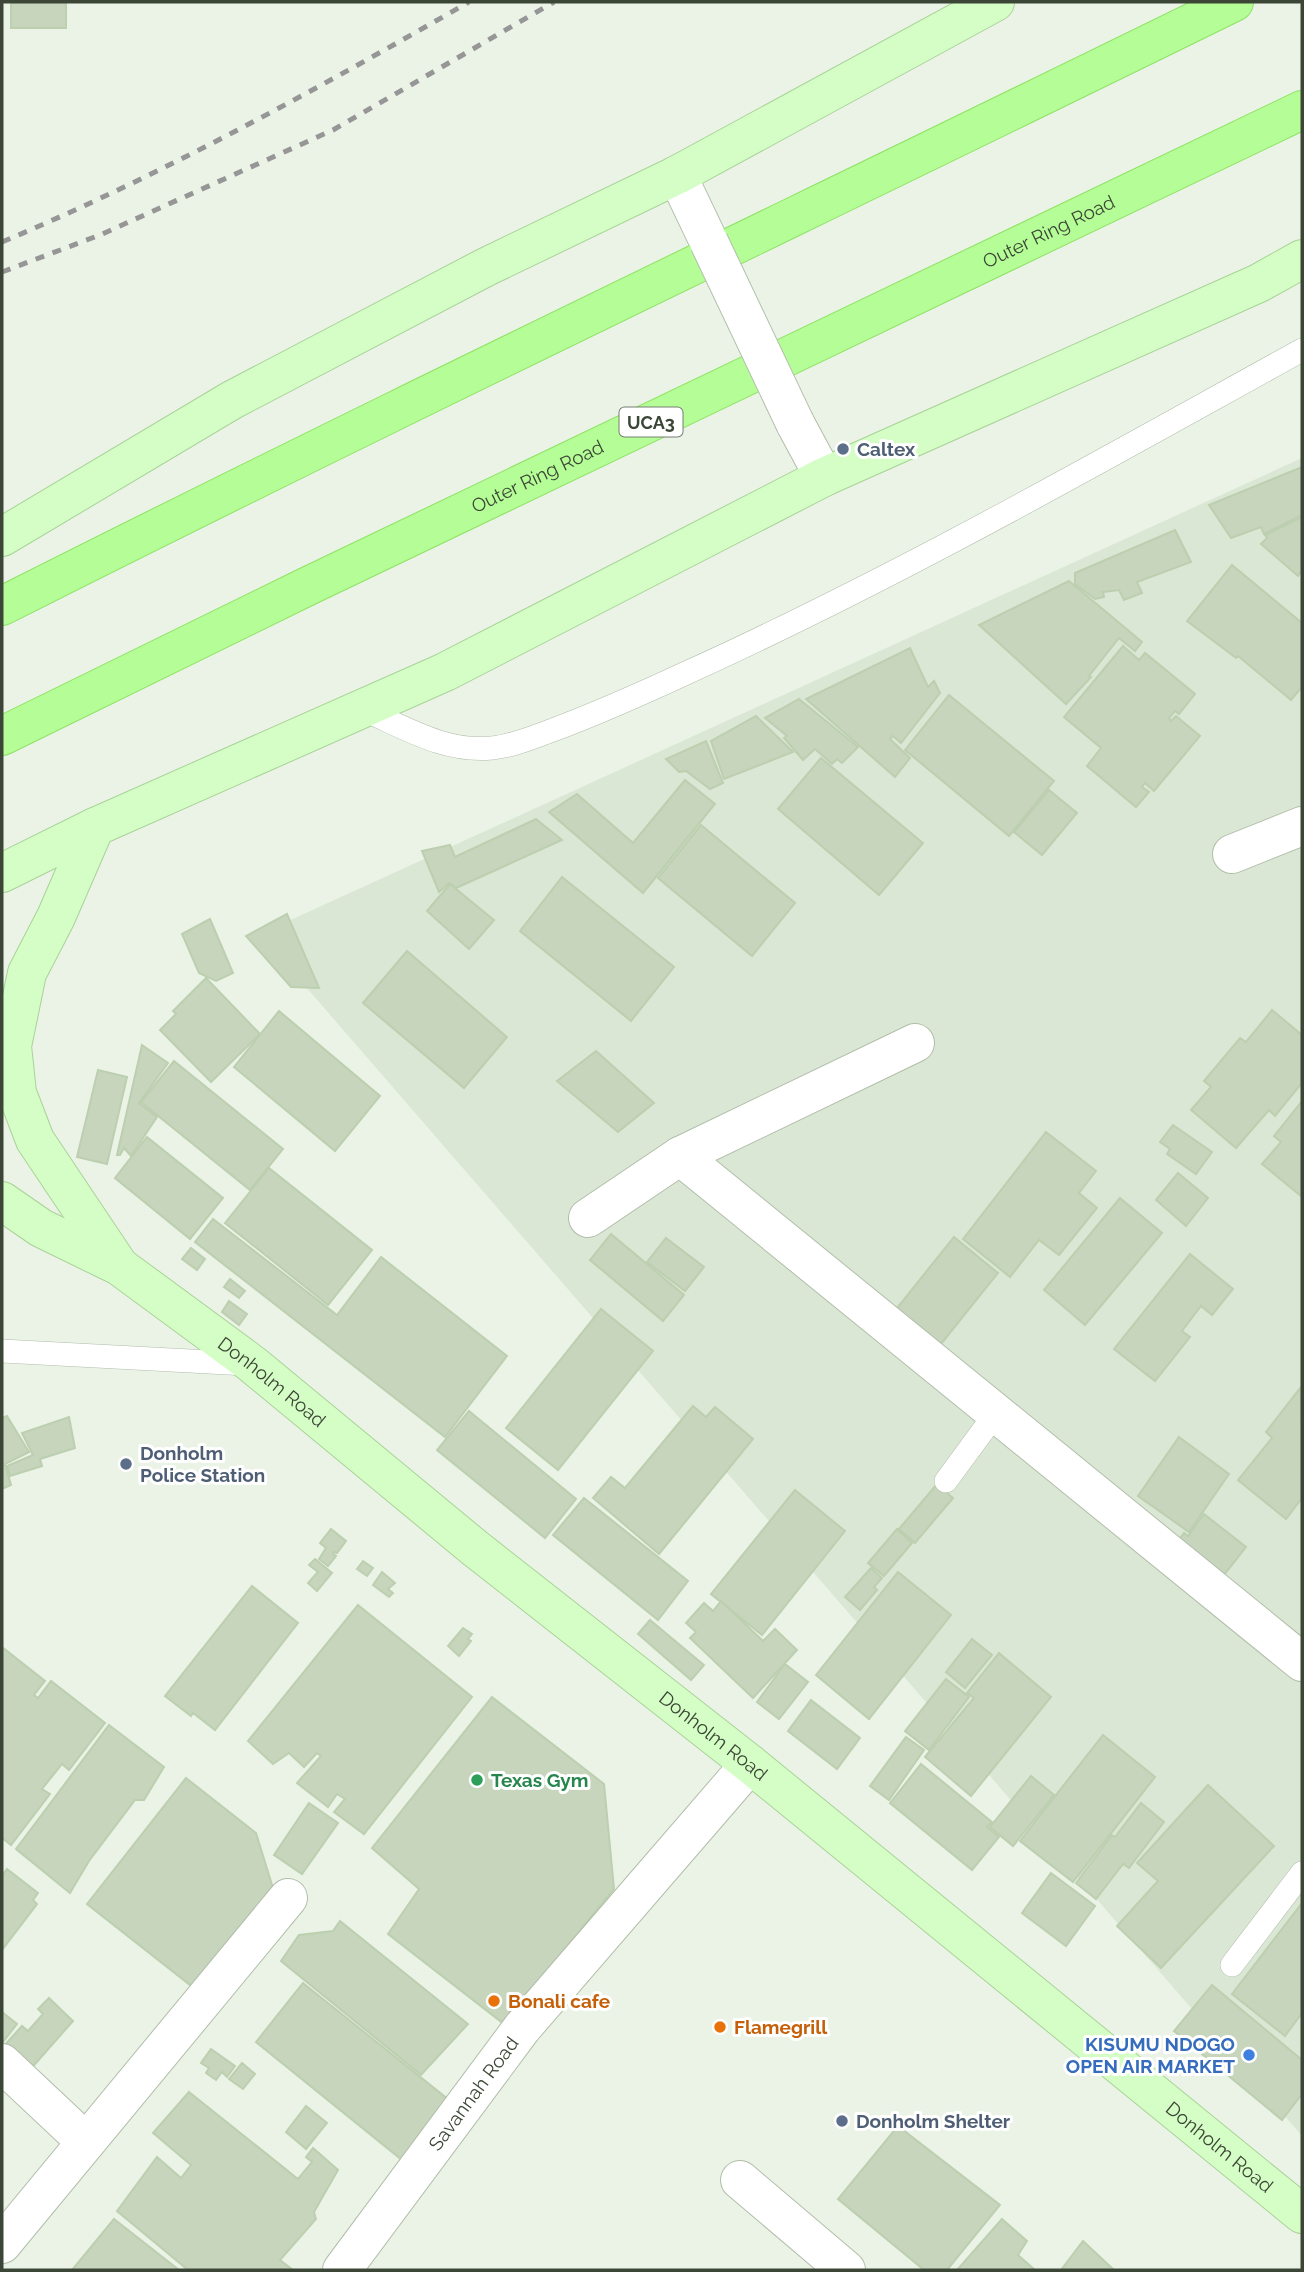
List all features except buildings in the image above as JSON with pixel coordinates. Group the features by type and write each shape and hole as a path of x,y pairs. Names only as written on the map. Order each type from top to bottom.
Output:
{"main road":[{"path":"2,537 232,400 486,267 677,175 995,2"},
{"path":"2,606 211,500 1234,2"},
{"name":"Outer Ring Road","path":"2,736 319,580 1302,110"},
{"path":"2,873 94,827 445,673 824,477 1259,283 1302,259"},
{"path":"94,827 56,917 27,974 12,1046 17,1093 35,1140 119,1266"},
{"path":"2,1201 41,1228 119,1266"},
{"name":"Donholm Road","path":"119,1266 252,1364 476,1549 750,1764 1302,2214"}],"street":[{"path":"677,175 795,423 824,477"},
{"path":"1232,854 1302,827"},
{"path":"588,1218 680,1156 915,1043"},
{"path":"680,1156 1302,1662"},
{"name":"Savannah Road","path":"342,2270 522,2028 750,1764"},
{"path":"2,2244 288,1898"},
{"path":"2,2063 86,2142"},
{"path":"740,2180 846,2270"}],"lane":[{"path":"362,709 437,743 466,748 493,748 604,711 721,658 891,573 1302,350"},
{"path":"2,1351 252,1364"},
{"path":"946,1481 996,1413"},
{"path":"1232,1965 1302,1873"}],"shaded area":[{"path":"1302,458 1302,2136 260,934"}],"railway":[{"path":"2,242 181,159 355,67 469,2"},
{"path":"2,272 100,235 333,130 554,2"}],"place":[{"name":"Caltex","path":"843,449"},
{"name":"Donholm Police Station","path":"126,1464"},
{"name":"Texas Gym","path":"477,1780"},
{"name":"Bonali cafe","path":"494,2001"},
{"name":"Flamegrill","path":"720,2027"},
{"name":"KISUMU NDOGO OPEN AIR MARKET","path":"1249,2055"},
{"name":"Donholm Shelter","path":"842,2121"}]}
